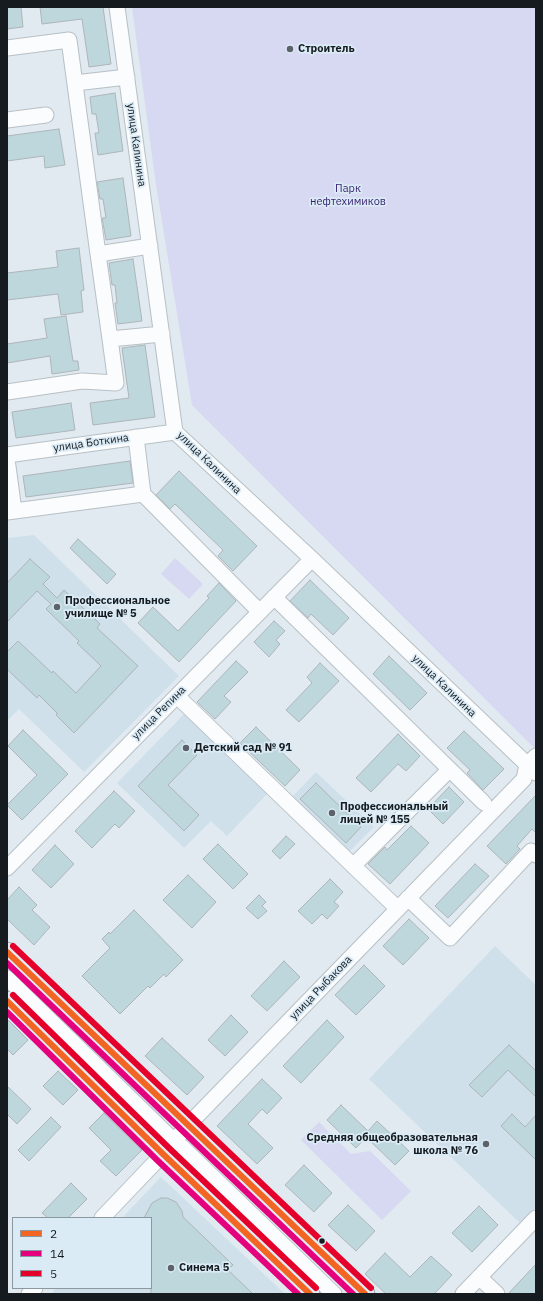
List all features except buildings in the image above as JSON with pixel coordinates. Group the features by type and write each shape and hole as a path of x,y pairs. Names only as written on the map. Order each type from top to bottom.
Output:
{"main road":[{"path":"7,952 365,1294"},
{"path":"7,1001 163,1154 310,1294"}],"street":[{"name":"улица Калинина","path":"117,7 175,432 533,765"},
{"path":"7,48 69,40 116,383 82,381 7,392"},
{"path":"75,83 127,77"},
{"path":"7,120 46,115"},
{"path":"98,254 150,246"},
{"path":"110,339 162,334"},
{"name":"улица Боткина","path":"7,455 175,432"},
{"path":"136,437 143,494 260,612"},
{"path":"7,459 11,512 143,494"},
{"name":"улица Репина","path":"7,868 312,559"},
{"path":"274,597 484,803"},
{"path":"177,696 398,909"},
{"name":"улица Рыбакова","path":"103,1217 188,1126 524,779 533,765"},
{"path":"353,866 449,770"},
{"path":"408,898 450,938 531,851 536,855"},
{"path":"7,978 168,1135"},
{"path":"182,1148 334,1294"},
{"path":"462,1294 536,1218"},
{"path":"479,1277 497,1294"}],"shaded area":[{"name":"Профессиональное училище № 5","path":"34,535 179,676 84,772 19,709 7,721 7,538"},
{"name":"Детский сад № 91","path":"185,713 268,793 227,836 211,821 184,848 117,783"},
{"name":"Профессиональный лицей № 155","path":"316,772 374,827 347,854 290,799"},
{"name":"Средняя общеобразовательная школа № 76","path":"495,946 536,985 536,1208 521,1224 369,1079"},
{"path":"161,1177 285,1294 51,1294 55,1289 152,1289 152,1217 123,1217"}],"green space":[{"name":"Парк нефтехимиков","path":"132,7 536,7 535,749 192,405 156,185"},
{"path":"175,558 203,584 189,599 161,574"},
{"path":"7,962 166,1116 161,1121 7,972"},
{"path":"319,1122 351,1154 370,1151 411,1191 382,1220 301,1140"}],"transit line":[{"name":"5","path":"13,946 371,1288"},
{"name":"2","path":"7,952 365,1294"},
{"name":"14","path":"7,963 353,1294"},
{"name":"5","path":"13,995 169,1148 316,1288"},
{"name":"2","path":"7,1001 163,1154 310,1294"},
{"name":"14","path":"7,1012 157,1160 298,1294"}],"place":[{"name":"Строитель","path":"290,49"},
{"name":"Профессиональное училище № 5","path":"57,607"},
{"name":"Детский сад № 91","path":"186,748"},
{"name":"Профессиональный лицей № 155","path":"332,813"},
{"name":"Средняя общеобразовательная школа № 76","path":"486,1144"},
{"name":"Синема 5","path":"171,1268"}]}
